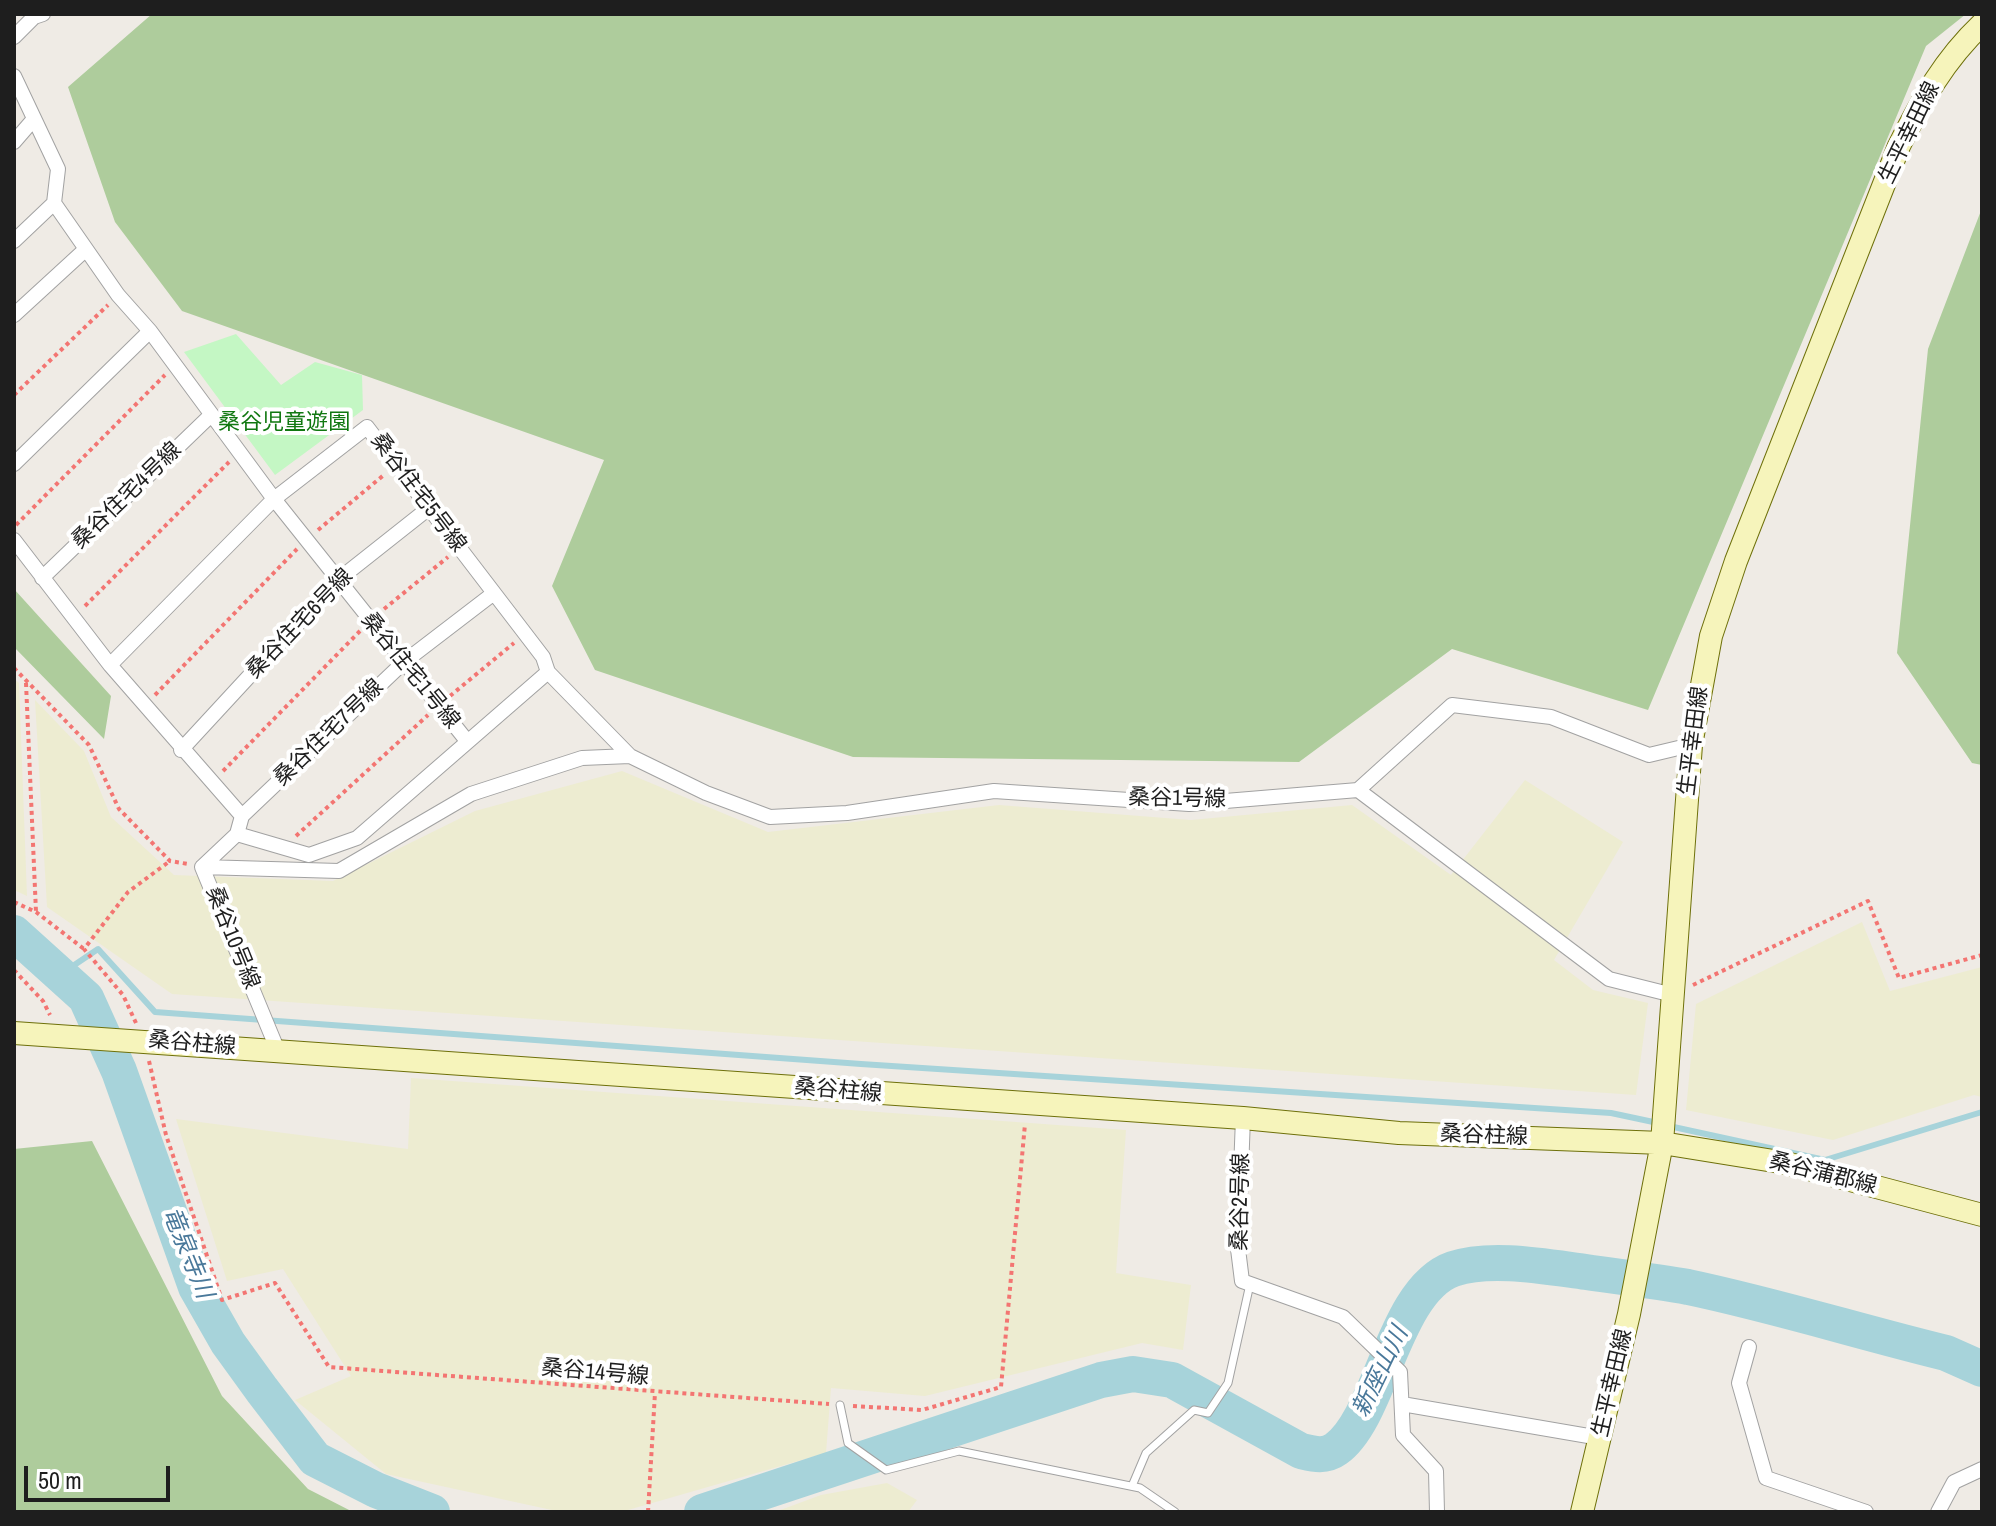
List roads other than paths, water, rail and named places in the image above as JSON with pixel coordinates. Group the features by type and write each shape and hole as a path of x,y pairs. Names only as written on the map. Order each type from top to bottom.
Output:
{"main road":[{"name":"生平幸田線","path":"1582,1512 1629,1314 1662,1143 1691,745 1711,636 1736,561 1899,146 1924,94 1956,49 1982,24"},
{"name":"桑谷柱線","path":"14,1033 1243,1118 1399,1133 1662,1143"},
{"name":"桑谷蒲郡線","path":"1662,1143 1786,1163 1982,1215"}],"street":[{"path":"14,37 34,17 43,14"},
{"path":"14,76 58,169 54,203 14,241"},
{"path":"14,142 33,120"},
{"name":"桑谷住宅1号線","path":"54,203 118,295 150,331 274,499 467,741 357,838 309,855 237,834"},
{"path":"14,315 86,249"},
{"path":"14,464 150,331"},
{"name":"桑谷住宅4号線","path":"42,578 211,415"},
{"name":"桑谷住宅5号線","path":"110,665 274,499 367,427 543,657 548,672 630,756"},
{"name":"桑谷住宅6号線","path":"181,750 338,580 429,508"},
{"path":"14,540 110,665 181,750 242,816 237,834 202,867"},
{"name":"桑谷住宅7号線","path":"242,816 404,662 494,593"},
{"path":"467,741 548,672"},
{"path":"1673,995 1609,979 1358,790 1452,705 1551,717 1649,755 1691,745"},
{"path":"202,867 339,871 471,794 582,758 630,756"},
{"name":"桑谷1号線","path":"630,756 706,793 770,817 847,813 994,791 1189,804 1358,790"},
{"name":"桑谷10号線","path":"202,867 278,1051"},
{"name":"桑谷2号線","path":"1243,1118 1238,1249 1242,1281 1250,1284"},
{"path":"1250,1284 1343,1317 1400,1372 1403,1435 1436,1471 1437,1512"},
{"path":"1749,1347 1739,1383 1766,1478 1866,1512"},
{"path":"1402,1404 1600,1438"},
{"path":"1938,1512 1954,1482 1982,1469"}],"lane":[{"path":"1132,1486 1146,1453 1194,1410 1208,1413 1228,1383 1250,1284"},
{"path":"840,1405 848,1443 886,1470 959,1451 1140,1488 1175,1512"}],"waterway":[{"name":"竜泉寺川","path":"14,933 86,998 119,1071 196,1287 228,1343 315,1459 376,1490 432,1512"},
{"path":"61,974 98,949 155,1012 861,1064 1611,1113 1658,1123"},
{"path":"1669,1126 1825,1160 1982,1112"},
{"name":"新座山川","path":"702,1512 1101,1380 1133,1374 1172,1380 1301,1451 1328,1453 1351,1433 1365,1410 1401,1327 1416,1301 1433,1281 1453,1269 1484,1263 1537,1265 1688,1287 1946,1353 1982,1369"}],"park label":[{"name":"桑谷児童遊園","path":"284,423"}]}
